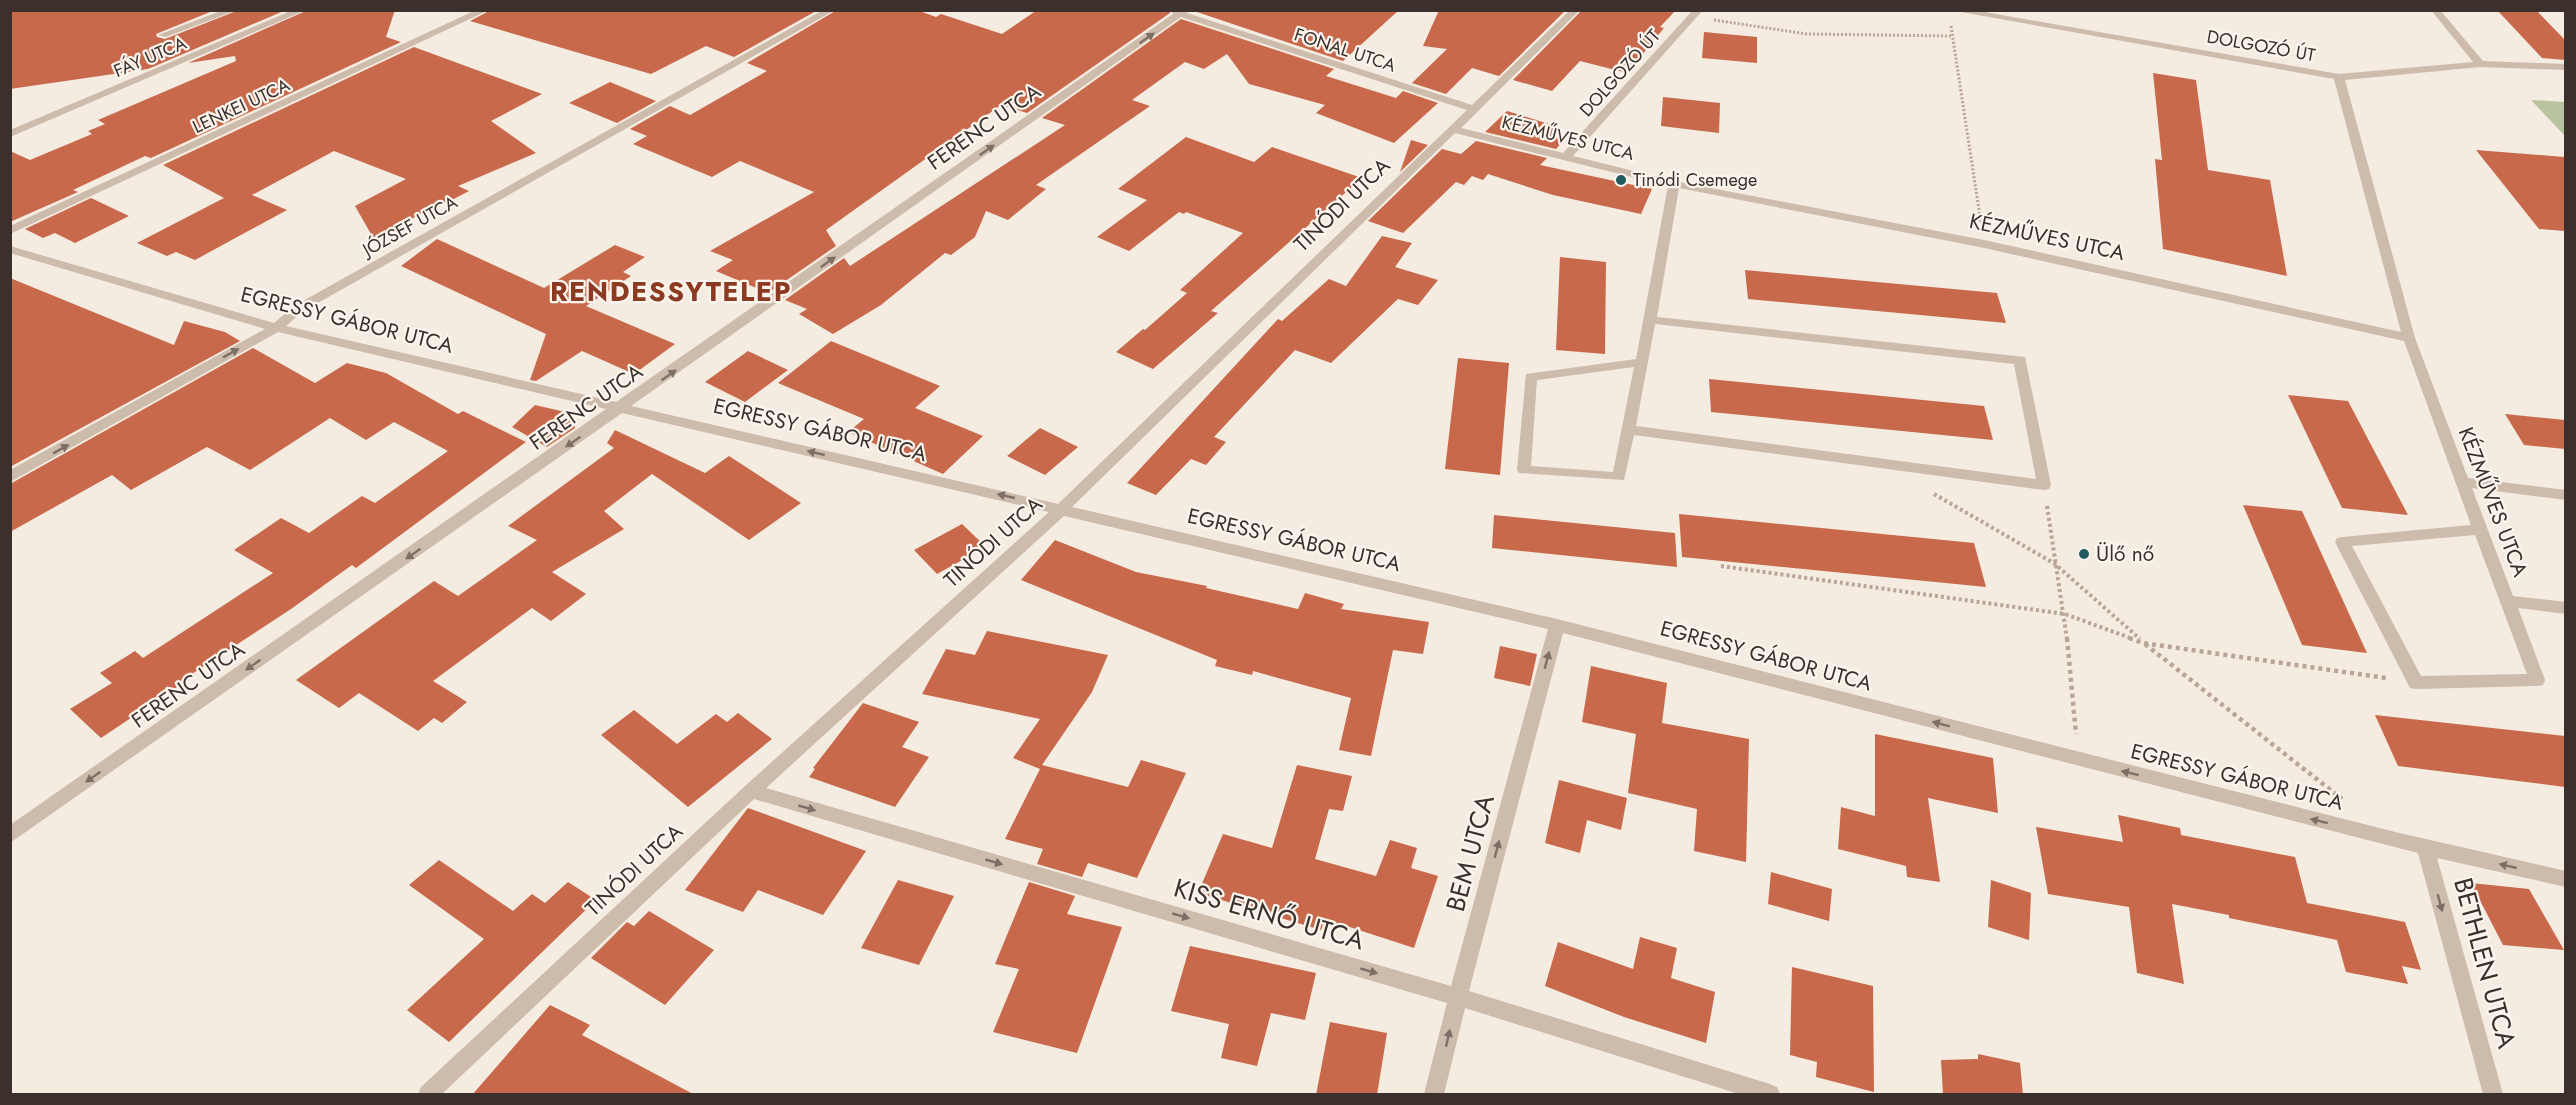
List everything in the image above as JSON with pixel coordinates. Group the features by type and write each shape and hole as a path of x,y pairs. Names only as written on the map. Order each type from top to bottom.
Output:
{"street":[{"path":"163,35 233,10"},
{"name":"FÁY UTCA","path":"10,134 302,10"},
{"name":"LENKEI UTCA","path":"10,231 485,10"},
{"name":"JÓZSEF UTCA","path":"10,477 276,328 298,309 831,10"},
{"name":"TINÓDI UTCA","path":"428,1095 751,791 1063,508 1576,10"},
{"path":"2435,10 2480,64"},
{"name":"FONAL UTCA","path":"1179,12 1475,109"},
{"name":"FERENC UTCA","path":"10,835 621,408 1179,12"},
{"name":"DOLGOZÓ ÚT","path":"1566,157 1697,14"},
{"name":"DOLGOZÓ ÚT","path":"1952,15 2339,77 2480,64 2565,67"},
{"name":"KÉZMŰVES UTCA","path":"2339,77 2409,338 2537,680 2416,683"},
{"name":"KÉZMŰVES UTCA","path":"1452,129 1674,184 1984,244 2409,338"},
{"path":"1642,362 1531,377 1524,471 1619,477 1629,430 1642,362 1650,320 1674,184"},
{"name":"EGRESSY GÁBOR UTCA","path":"10,249 276,328 1063,508 1557,625 2078,760 2565,879"},
{"path":"1629,430 2044,485 2020,360 1650,320"},
{"path":"2463,482 2565,495"},
{"path":"2416,683 2342,542 2481,529"},
{"path":"2508,601 2565,608"},
{"name":"BEM UTCA","path":"1434,1095 1557,625"},
{"name":"KISS ERNŐ UTCA","path":"751,791 1458,997 1770,1095"},
{"name":"BETHLEN UTCA","path":"2425,846 2493,1095"}],"path":[{"path":"1697,14 1807,34 1952,36"},
{"path":"1952,15 1952,36 1984,244"},
{"path":"2044,485 2055,564 2066,614 2078,760"},
{"path":"1932,493 2055,564 2143,643 2348,804"},
{"path":"1720,566 2066,614 2143,643 2416,683"}],"green space":[{"path":"2531,100 2565,102 2565,136"}],"building":[{"path":"10,10 215,10 156,34 157,37 165,39 239,10 286,10 148,69 10,89"},
{"path":"308,10 395,10 386,37 401,42 151,158 145,156 73,190 78,192 10,222 10,151 30,160 92,134 88,131 105,124 98,120 236,61 235,56 188,63"},
{"path":"491,10 818,10 734,57 706,46 651,74 470,21"},
{"path":"837,10 917,10 936,17 941,14 1002,34 1037,10 1169,10 1170,13 1027,113 1001,105 826,230 836,246 768,293 716,271 733,260 710,251 814,192 740,161 712,177 633,144 647,136 630,129 670,106 690,115 767,71 747,63"},
{"path":"1191,10 1399,10 1343,61"},
{"path":"1439,10 1566,10 1499,76 1472,68 1446,94 1412,83 1447,49 1423,46"},
{"path":"1582,10 1676,10 1660,27 1664,28 1627,73 1580,61 1552,91 1513,80"},
{"path":"2497,10 2536,10 2565,40 2565,60 2542,58"},
{"path":"1181,19 1334,69 1326,76 1396,98 1403,91 1438,103 1394,143 1316,113 1325,105 1249,84 1227,54 1204,69 1185,62 1132,100 1150,106 1036,185 1046,189 1008,220 986,211 975,237 951,255 945,253 881,305 833,334 799,314 807,309 785,300 844,258 850,266 1065,125 1042,118"},
{"path":"1704,32 1757,37 1757,63 1702,58"},
{"path":"414,47 542,94 491,121 536,153 458,186 469,191 427,213 425,211 375,241 355,206 406,179 334,151 252,195 287,210 195,260 176,252 167,256 137,243 224,198 163,165"},
{"path":"2153,73 2196,80 2208,170 2270,180 2287,276 2163,249 2155,159 2162,160"},
{"path":"610,82 656,101 617,123 569,103"},
{"path":"1663,97 1720,103 1719,133 1661,126"},
{"path":"1507,111 1562,128 1554,137 1564,140 1556,149 1485,132"},
{"path":"1186,137 1254,162 1272,147 1362,178 1211,311 1218,313 1153,369 1116,352 1187,293 1180,290 1243,233 1186,212 1184,214 1179,212 1129,251 1097,237 1147,200 1118,189"},
{"path":"1411,140 1428,145 1400,172"},
{"path":"1476,141 1547,158 1540,165 1652,189 1641,214 1553,195 1488,174 1483,180 1472,176 1464,185 1456,182 1403,233 1368,221 1442,149 1461,154"},
{"path":"2476,150 2565,157 2565,231 2539,229"},
{"path":"91,198 129,216 75,243 55,233 43,238 25,229"},
{"path":"1382,236 1412,243 1395,267 1438,280 1418,305 1398,299 1331,363 1295,350 1214,437 1226,442 1206,465 1191,459 1156,495 1127,483 1278,319 1282,321 1329,279 1346,286"},
{"path":"437,239 544,288 615,245 645,257 623,272 631,276 586,306 675,344 634,374 582,351 536,381 530,380 546,334 401,266"},
{"path":"1560,257 1606,262 1605,354 1556,350"},
{"path":"1745,270 1997,293 2006,323 1748,299"},
{"path":"10,278 174,345 184,321 225,332 240,341 10,467"},
{"path":"831,341 940,386 915,408 983,436 943,474 848,432 864,419 778,383"},
{"path":"253,348 315,383 347,363 386,373 458,414 463,411 526,442 356,568 352,565 101,738 70,709 112,683 100,673 135,651 143,658 273,573 234,550 281,518 309,533 362,496 375,503 448,451 394,422 366,440 330,418 250,470 207,447 131,490 112,475 10,532 10,484"},
{"path":"748,351 788,370 745,402 705,382"},
{"path":"1458,358 1509,363 1500,475 1445,469"},
{"path":"1709,379 1984,406 1993,440 1711,412"},
{"path":"2288,395 2348,401 2408,515 2342,508"},
{"path":"535,405 574,414 575,428 547,447 512,427"},
{"path":"2505,414 2565,420 2565,449 2524,445"},
{"path":"1040,428 1078,447 1045,475 1007,456"},
{"path":"615,430 705,473 729,456 801,503 749,540 652,474 604,511 624,529 552,572 586,594 551,621 532,608 433,681 467,702 442,723 434,718 418,731 359,693 339,708 296,680 434,581 458,596 537,540 508,526 614,448 607,443"},
{"path":"2243,505 2302,511 2367,653 2302,645"},
{"path":"1679,514 1974,543 1986,587 1682,557"},
{"path":"1494,515 1675,533 1677,567 1492,548"},
{"path":"962,524 986,547 937,574 914,550"},
{"path":"1055,540 1136,572 1207,586 1206,588 1298,609 1305,593 1344,604 1341,609 1429,622 1423,654 1393,650 1371,756 1339,750 1351,698 1253,671 1252,675 1215,666 1217,660 1021,580"},
{"path":"987,631 1108,655 1092,692 1042,765 1128,787 1141,760 1186,773 1137,878 1088,863 1082,877 1037,864 1043,849 1005,839 1040,769 1013,758 1040,719 922,694 946,649 975,655"},
{"path":"1500,646 1537,654 1530,686 1494,678"},
{"path":"1591,666 1667,683 1662,723 1749,739 1746,862 1694,851 1697,809 1628,793 1636,734 1582,722"},
{"path":"863,703 919,722 902,747 929,757 895,807 809,777 815,769 813,768"},
{"path":"634,710 677,744 716,714 727,722 738,713 772,739 688,807 601,735"},
{"path":"2375,715 2565,736 2565,787 2398,766"},
{"path":"1875,734 1993,758 1998,813 1928,798 1940,882 1907,877 1906,866 1838,849 1841,807 1875,816"},
{"path":"1297,765 1352,776 1343,811 1329,809 1315,859 1376,876 1390,840 1417,848 1411,868 1438,876 1414,948 1325,919 1321,930 1198,893 1223,834 1272,848"},
{"path":"1559,780 1627,798 1621,830 1587,820 1580,853 1545,843"},
{"path":"748,808 866,851 823,915 758,890 743,912 685,890"},
{"path":"2118,815 2180,828 2181,835 2295,857 2307,903 2405,922 2421,970 2402,966 2408,984 2346,972 2337,940 2172,904 2184,984 2137,973 2129,907 2048,894 2036,827 2123,842"},
{"path":"439,860 513,911 532,894 545,903 568,882 596,900 449,1042 407,1010 484,939 409,885"},
{"path":"1771,872 1832,889 1829,921 1768,904"},
{"path":"898,880 954,896 919,965 861,948"},
{"path":"1991,880 2031,893 2029,940 1988,927"},
{"path":"1029,882 1075,896 1067,914 1122,927 1077,1053 993,1032 1019,969 995,964"},
{"path":"2471,883 2529,889 2564,950 2503,945"},
{"path":"649,911 714,950 665,1005 591,958 627,922 634,926"},
{"path":"1640,937 1677,948 1671,978 1715,992 1706,1043 1624,1017 1545,986 1558,942 1633,969"},
{"path":"1190,946 1316,973 1305,1020 1271,1013 1257,1066 1221,1058 1229,1024 1171,1011"},
{"path":"1792,967 1873,986 1874,1092 1816,1077 1817,1062 1790,1055"},
{"path":"550,1005 590,1025 582,1035 695,1095 472,1095"},
{"path":"1330,1022 1387,1033 1377,1095 1316,1095"},
{"path":"1978,1054 2020,1063 2023,1095 1943,1095 1941,1060 1978,1059"}],"place":[{"name":"Tinódi Csemege","path":"1621,180"},
{"name":"Ülő nő","path":"2084,554"}],"district":[{"name":"RENDESSYTELEP","path":"671,292"}]}
